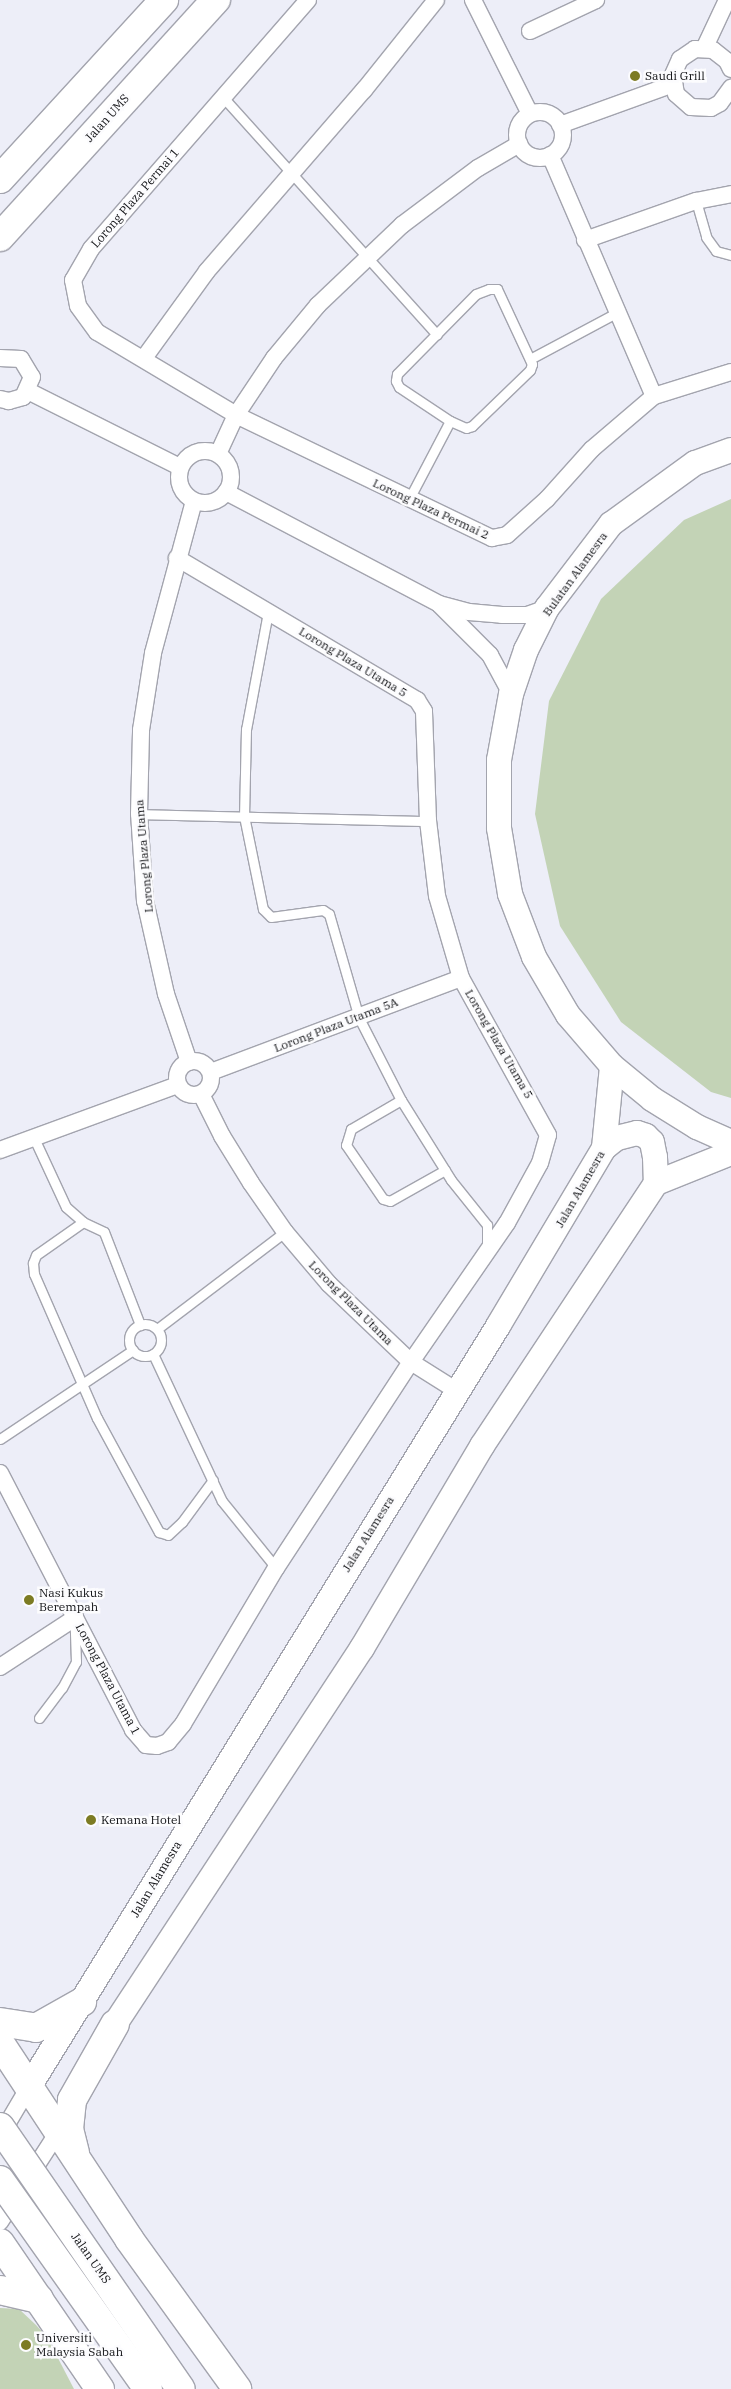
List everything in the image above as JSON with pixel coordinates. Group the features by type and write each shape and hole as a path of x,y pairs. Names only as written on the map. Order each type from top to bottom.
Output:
{"highway":[{"path":"0,179 164,0"},
{"name":"Jalan UMS","path":"0,237 216,0"},
{"path":"0,158 31,144"},
{"path":"0,2022 36,2028 82,2002"},
{"path":"76,2160 69,2129 72,2100 115,2024"},
{"path":"0,2043 76,2160 237,2389"},
{"name":"Jalan UMS","path":"0,2127 181,2389"},
{"path":"0,2180 148,2389"},
{"path":"0,2243 100,2389"},
{"path":"0,2290 39,2298"}],"street":[{"name":"Lorong Plaza Permai 1","path":"236,415 144,358 97,332 78,306 73,280 91,249 222,96 308,0"},
{"path":"144,358 207,271 436,0"},
{"path":"473,0 530,114"},
{"path":"530,31 579,3 596,0"},
{"path":"704,48 727,0"},
{"path":"731,69 721,55 704,48 687,53 680,59 675,66 673,84 683,102 701,109 720,103 731,88"},
{"path":"560,126 673,84"},
{"path":"544,112 560,126 560,144 550,155 529,155 519,144 520,124 530,114 544,112"},
{"path":"218,454 236,415 299,328 366,256 439,195 519,144"},
{"path":"550,155 585,240 654,396"},
{"path":"585,240 696,200 731,194"},
{"path":"0,358 14,356 27,364 32,377 28,391 17,400 0,399"},
{"name":"Lorong Plaza Permai 2","path":"236,415 492,538 507,535 547,498 592,449 654,396 731,372"},
{"path":"28,391 180,467"},
{"path":"200,450 218,454 229,466 231,475 226,492 212,502 194,501 187,497 179,483 180,467 185,459 200,450"},
{"name":"Bulatan Alamesra","path":"731,450 695,463 611,524 547,608 526,650 511,694 499,760 499,828 510,894 534,957 568,1015 612,1066 652,1100 697,1127 731,1142"},
{"path":"226,492 439,604 469,612 502,615 527,615 547,608"},
{"name":"Lorong Plaza Utama","path":"189,1062 166,994 146,901 139,814 143,721 153,653 177,558 194,501"},
{"name":"Lorong Plaza Utama 5","path":"152,1746 168,1742 183,1724 276,1568 411,1362 486,1254 540,1163 548,1135 462,978 437,896 428,821 426,723 417,700 177,558"},
{"path":"439,604 490,655 511,694"},
{"name":"Lorong Plaza Utama 5A","path":"211,1072 462,978"},
{"path":"189,1062 199,1062 211,1072 211,1083 201,1094 185,1093 178,1085 180,1069 189,1062"},
{"path":"604,1148 612,1066"},
{"path":"0,1150 32,1136 178,1085"},
{"name":"Lorong Plaza Utama","path":"201,1094 222,1136 285,1232 329,1284 411,1362 457,1391"},
{"name":"Jalan Alamesra","path":"29,2087 457,1391 604,1148 617,1138 637,1133 646,1136 652,1142 655,1156 656,1182"},
{"path":"115,2024 362,1648 482,1446 656,1182 731,1153"},
{"name":"Lorong Plaza Utama 1","path":"0,1473 133,1730 146,1745 152,1746"},
{"path":"0,1667 75,1618"},
{"path":"0,2136 29,2087"},
{"path":"0,2222 58,2132"}],"lane":[{"path":"222,96 437,334"},
{"path":"696,200 706,237 716,251 731,255"},
{"path":"497,289 530,360 530,370 472,426 460,426 450,421 396,381 397,374 437,334 476,294 497,289"},
{"path":"530,360 618,312"},
{"path":"409,499 450,421"},
{"path":"268,612 246,729 244,816 265,915 271,917 323,910 329,914 359,1018 401,1100 445,1170 487,1225 486,1254"},
{"path":"139,814 428,821"},
{"path":"401,1100 351,1129 346,1145 383,1199 390,1202 445,1170"},
{"path":"32,1136 66,1207 83,1222 104,1232 140,1325"},
{"path":"83,1222 36,1255 33,1263 34,1274 81,1384 159,1532 168,1535 182,1522 213,1480"},
{"path":"157,1328 285,1232"},
{"path":"149,1324 157,1328 162,1339 153,1354 144,1356 133,1350 130,1336 140,1325 149,1324"},
{"path":"0,1439 133,1350"},
{"path":"153,1354 224,1503 276,1568"},
{"path":"39,1718 62,1688 76,1662 75,1618"}],"green space":[{"path":"731,499 731,1098 711,1092 621,1022 560,926 535,814 549,701 601,599 684,520"},
{"name":"Universiti Malaysia Sabah","path":"0,2308 19,2309 47,2337 74,2389 0,2389"}],"place":[{"name":"Saudi Grill","path":"635,76"},
{"name":"Nasi Kukus Berempah","path":"29,1600"},
{"name":"Kemana Hotel","path":"91,1820"},
{"name":"Universiti Malaysia Sabah","path":"26,2345"}]}
